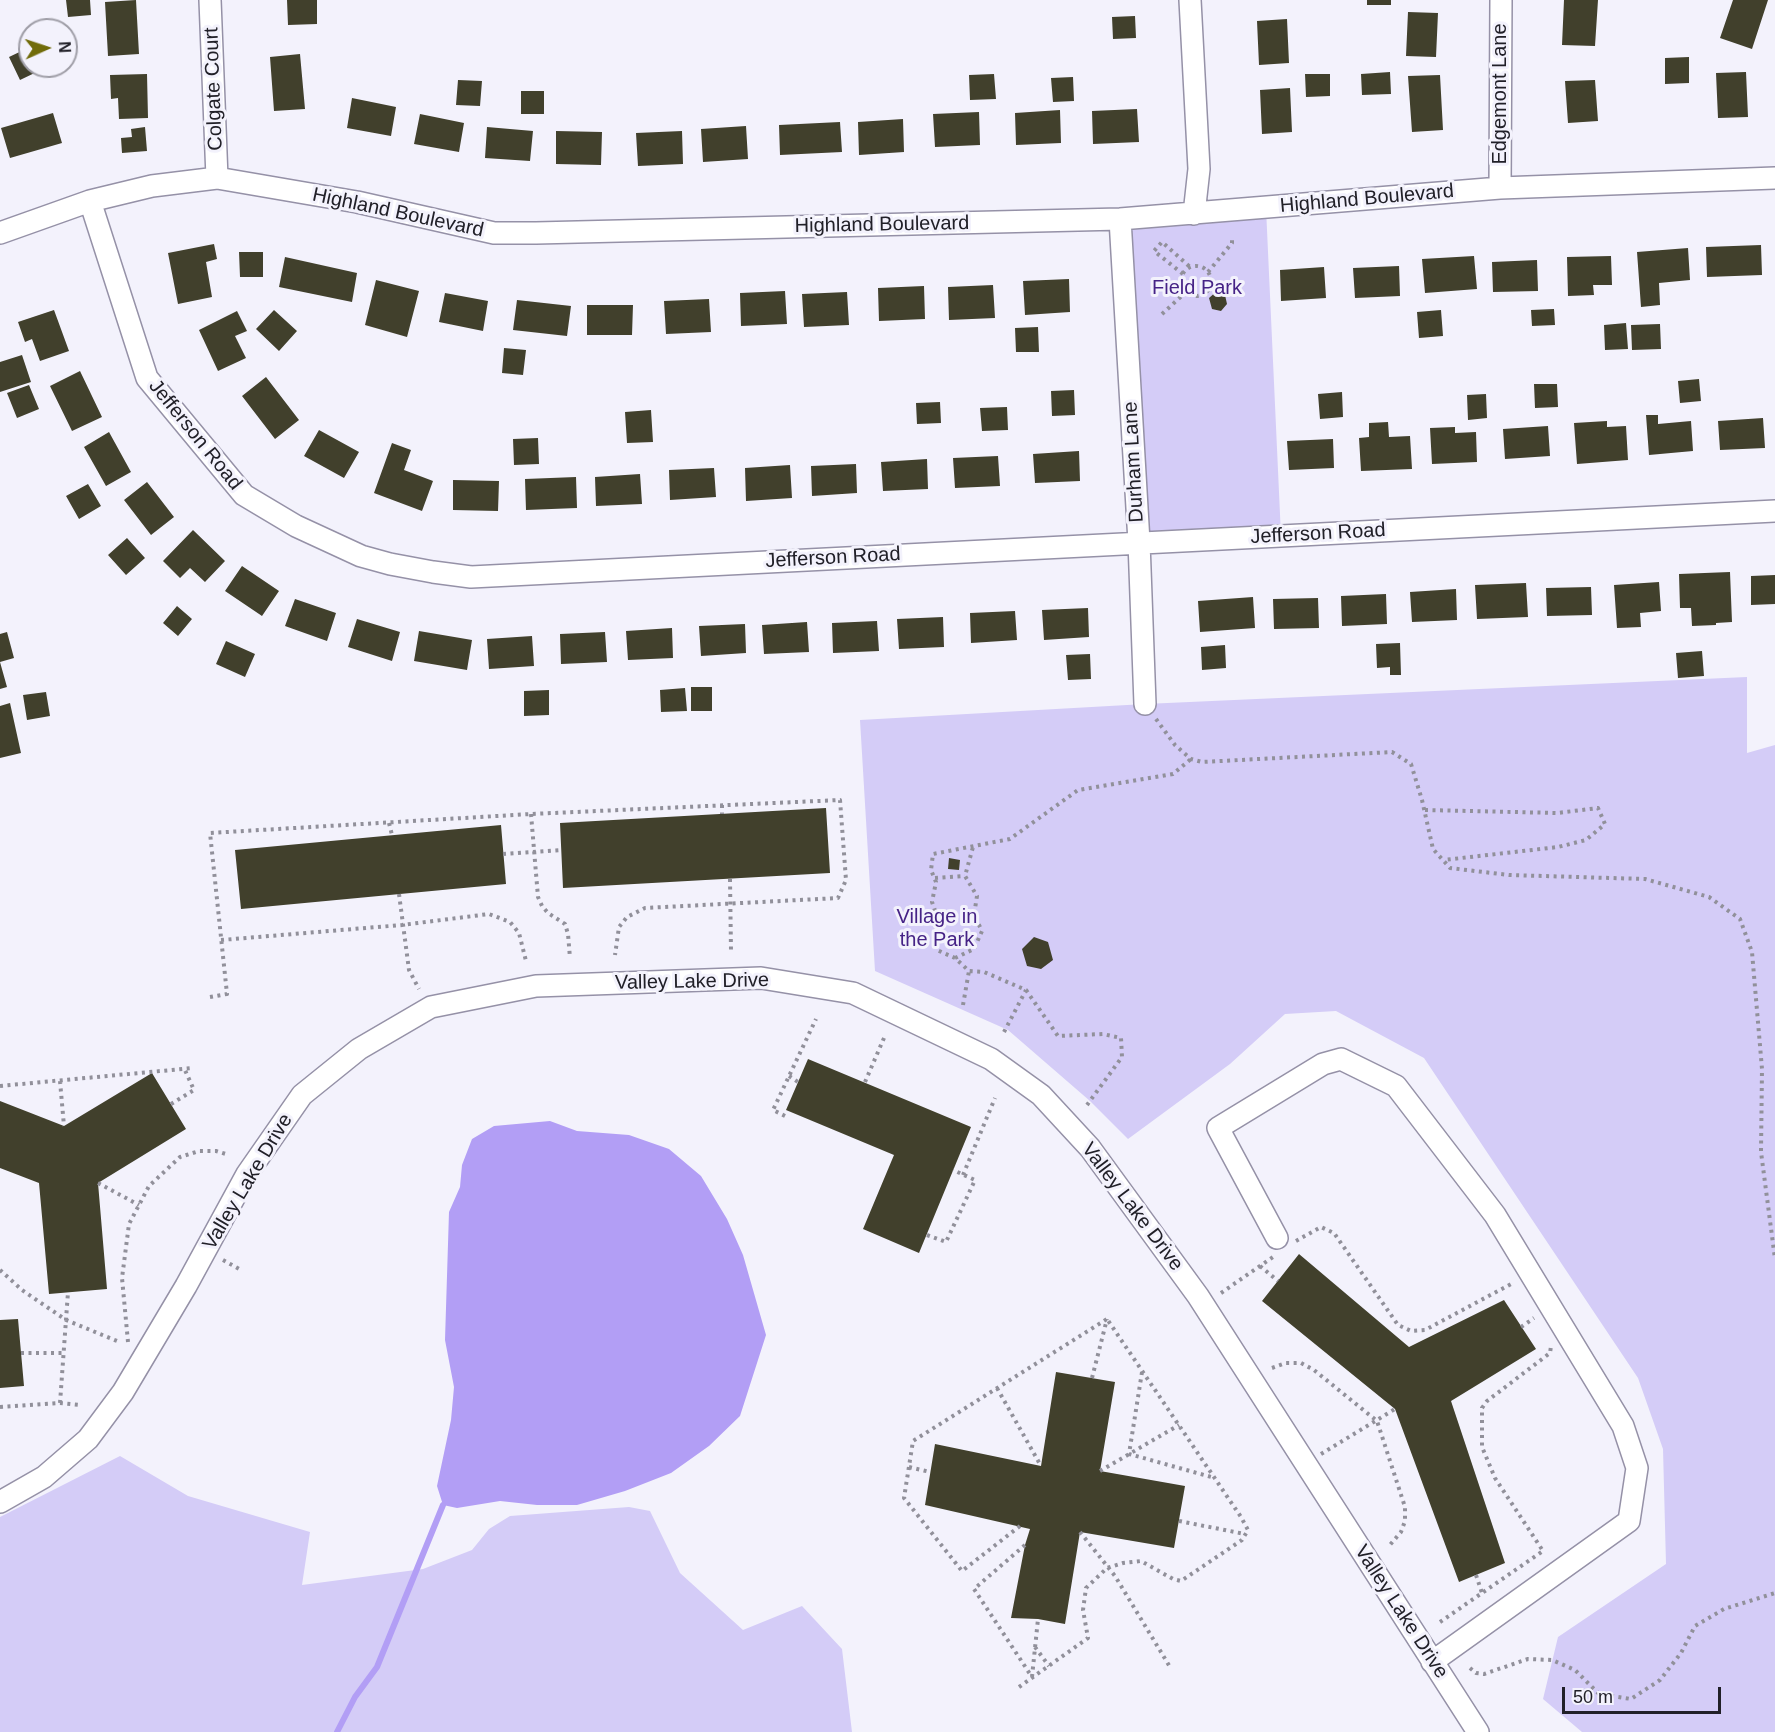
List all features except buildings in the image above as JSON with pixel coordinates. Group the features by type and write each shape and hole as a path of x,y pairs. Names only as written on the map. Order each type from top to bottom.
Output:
{"street":[{"name":"Colgate Court","path":"210,0 217,178"},
{"path":"1190,0 1199,169 1194,214"},
{"name":"Edgemont Lane","path":"1500,188 1501,0"},
{"name":"Highland Boulevard","path":"0,233 90,201 152,186 217,178 357,202 494,233 1120,219 1500,188 1775,178"},
{"name":"Jefferson Road","path":"90,201 147,378 244,495 296,526 361,556 390,564 471,577 1775,511"},
{"name":"Durham Lane","path":"1120,219 1139,542 1145,704"},
{"name":"Valley Lake Drive","path":"0,1502 44,1478 88,1439 123,1392 186,1286 247,1174 302,1095 359,1049 431,1007 536,986 761,978 853,993 991,1059 1041,1095 1090,1148 1197,1296 1478,1732"},
{"path":"1281,1246 1218,1128 1323,1064 1341,1059 1396,1086 1488,1206 1623,1426 1637,1468 1629,1521 1432,1662"}],"path":[{"path":"1208,272 1232,243 1232,239"},
{"path":"1182,274 1154,250 1162,242 1190,267"},
{"path":"1199,266 1208,272 1210,281 1207,290 1199,295 1186,292 1181,283 1182,274 1190,267 1199,266"},
{"path":"1207,290 1212,295"},
{"path":"1162,314 1186,292"},
{"path":"1145,704 1175,745 1191,759 1202,762 1392,752 1411,764 1425,810 1433,849 1450,868 1509,875 1645,879 1709,897 1740,919 1752,952 1762,1070 1761,1152 1775,1259"},
{"path":"1087,1105 1122,1057 1121,1038 1103,1034 1058,1036 1026,990 984,972 969,970 955,958 937,950 934,934 938,919 932,902 936,882 931,870 933,854 1010,839 1078,790 1173,774 1191,759"},
{"path":"210,997 227,994 210,833 531,814 840,800 846,880 838,898 645,908 627,917 619,927 615,954"},
{"path":"722,805 722,814"},
{"path":"1425,810 1557,813 1598,808 1605,824 1586,840 1558,847 1443,860"},
{"path":"531,814 538,897 542,906 565,924 570,958"},
{"path":"389,823 392,835"},
{"path":"955,958 974,949 982,931 974,915 977,896 965,876 973,846"},
{"path":"503,854 561,850"},
{"path":"935,878 965,876"},
{"path":"730,879 731,951"},
{"path":"399,894 402,925 406,933 409,970 419,989"},
{"path":"221,940 402,925 489,914 510,922 519,933 525,961"},
{"path":"963,1005 969,970"},
{"path":"1004,1032 1026,990"},
{"path":"785,1116 773,1110 816,1019"},
{"path":"865,1083 884,1038"},
{"path":"171,1104 194,1090 184,1068"},
{"path":"0,1086 193,1068"},
{"path":"789,1076 798,1082"},
{"path":"60,1081 64,1126"},
{"path":"963,1175 995,1098"},
{"path":"128,1344 122,1278 129,1224 149,1186 180,1157 199,1151 216,1151 229,1155"},
{"path":"927,1235 946,1242 975,1180 953,1170"},
{"path":"98,1182 139,1205"},
{"path":"1221,1293 1260,1266 1281,1246 1321,1227 1334,1233 1398,1325 1411,1331 1425,1330 1512,1283 1518,1286"},
{"path":"1260,1266 1278,1281"},
{"path":"0,1270 22,1290 66,1320 117,1341"},
{"path":"60,1402 68,1292"},
{"path":"1521,1327 1537,1315 1542,1324"},
{"path":"1019,1687 1088,1638 1083,1610 1086,1588 1107,1568 1141,1561 1181,1581 1242,1540 1248,1530 1107,1319"},
{"path":"1092,1378 1107,1319"},
{"path":"1020,1526 962,1571 904,1498 913,1441 1107,1319"},
{"path":"1440,1622 1544,1551 1495,1478 1482,1447 1482,1408 1487,1401 1550,1353 1552,1341"},
{"path":"21,1353 64,1353"},
{"path":"1272,1368 1286,1363 1301,1363 1308,1366 1377,1421 1405,1507 1405,1521 1401,1532 1389,1546"},
{"path":"1129,1454 1142,1371"},
{"path":"997,1388 1041,1466"},
{"path":"0,1407 60,1402 81,1405"},
{"path":"1305,1463 1395,1409"},
{"path":"1100,1472 1179,1425"},
{"path":"1129,1454 1215,1479"},
{"path":"909,1467 930,1472"},
{"path":"1179,1521 1245,1534"},
{"path":"1080,1532 1107,1568 1170,1667"},
{"path":"1025,1545 974,1589 1032,1677"},
{"path":"1476,1575 1482,1593"},
{"path":"1470,1668 1476,1673 1484,1674 1528,1659 1552,1660 1575,1670 1599,1694 1631,1698 1660,1680 1682,1653 1695,1626 1724,1609 1775,1593"},
{"path":"1032,1677 1038,1619"},
{"path":"1034,1647 1048,1666"}],"green space":[{"name":"Field Park","path":"1266,208 1281,536 1139,542 1120,219"},
{"name":"Village in the Park","path":"1747,677 1747,753 1775,745 1775,1732 1582,1732 1543,1699 1558,1637 1666,1564 1663,1449 1638,1378 1424,1058 1336,1011 1285,1014 1230,1064 1128,1139 1090,1101 1008,1030 875,971 860,720 1145,704"},
{"path":"120,1456 188,1496 310,1532 302,1585 423,1569 472,1550 489,1529 510,1516 629,1507 650,1511 680,1573 743,1630 802,1606 842,1649 852,1732 0,1732 0,1517"}],"shaded area":[{"path":"550,1121 577,1131 629,1135 669,1149 701,1176 727,1219 743,1255 766,1335 740,1416 709,1446 671,1473 625,1491 577,1505 537,1505 500,1501 457,1508 443,1505 437,1486 451,1420 454,1387 445,1340 449,1212 460,1187 462,1165 472,1139 494,1126"}],"waterway":[{"path":"337,1732 355,1697 377,1667 443,1505"}]}
